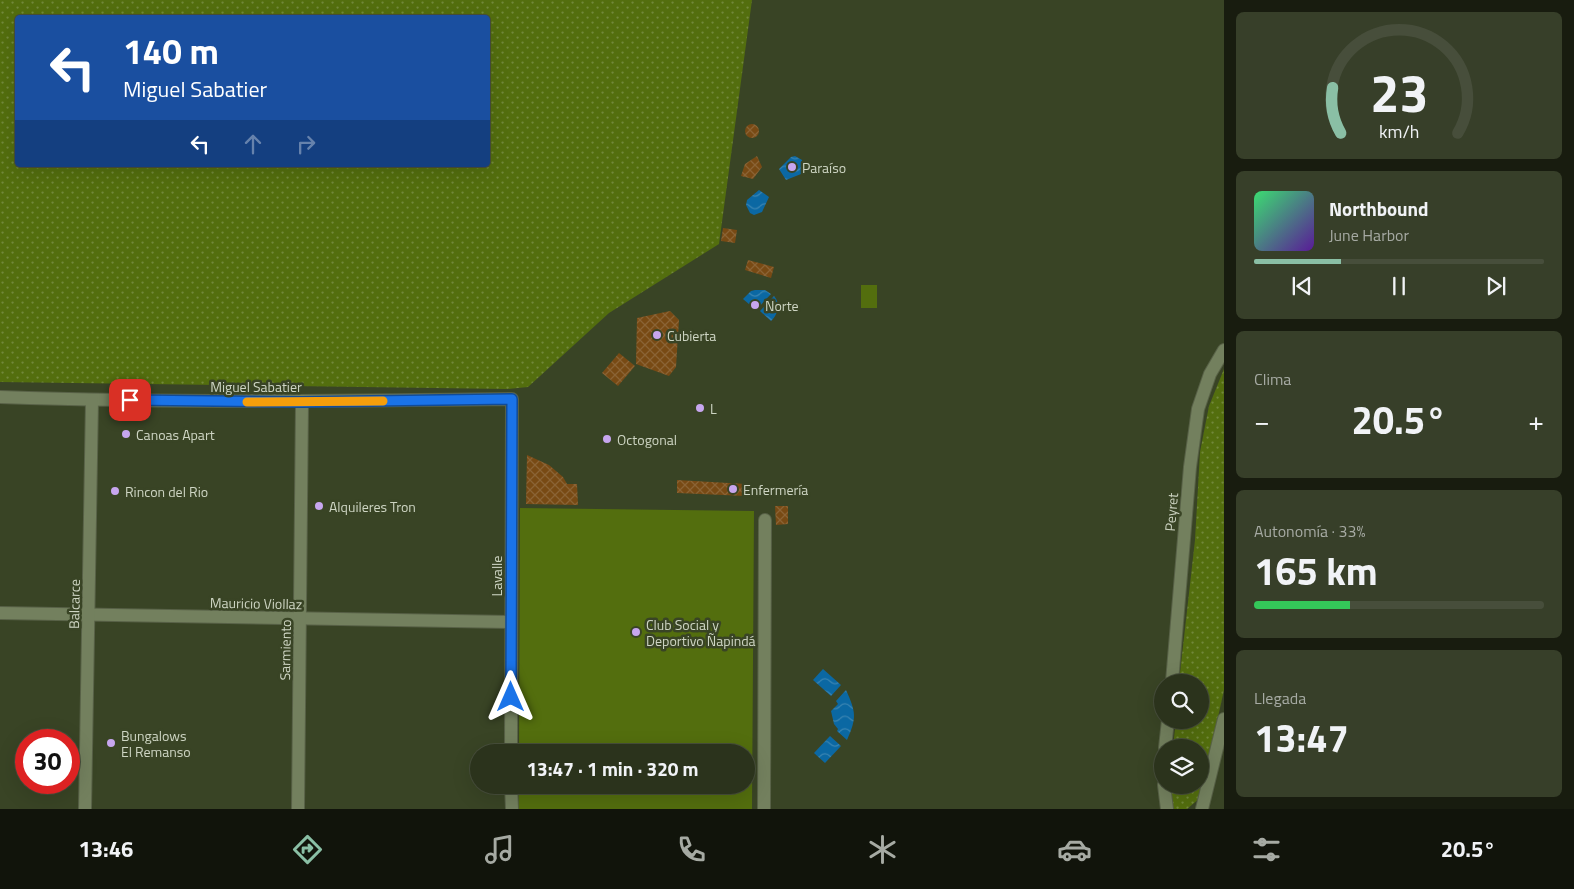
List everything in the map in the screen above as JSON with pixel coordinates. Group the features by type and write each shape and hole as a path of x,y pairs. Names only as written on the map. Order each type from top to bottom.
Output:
{"street":[{"name":"Peyret","path":"1173,674 1190,467 1198,409 1210,374 1224,350"},
{"name":"Miguel Sabatier","path":"0,397 302,402 512,399"},
{"name":"Lavalle","path":"511,744 512,399"},
{"name":"Balcarce","path":"85,809 92,400"},
{"name":"Sarmiento","path":"298,809 302,402"},
{"path":"764,809 766,520"},
{"name":"Mauricio Viollaz","path":"0,613 510,622"},
{"path":"1202,809 1224,719"},
{"path":"511,794 512,809"},
{"path":"1165,794 1167,809"}],"green space":[{"path":"0,0 752,0 719,244 609,313 528,387 507,389 0,382"},
{"path":"861,285 877,285 877,308 861,308"},
{"path":"1224,369 1224,690 1209,758 1209,739 1174,739 1175,729 1209,729 1209,674 1180,674 1195,540 1200,452 1209,406"},
{"name":"Club Social y Deportivo Ñapindá","path":"520,508 754,511 752,744 519,744"},
{"name":"Club Social y Deportivo Ñapindá","path":"519,794 752,794 752,809 518,809"},
{"path":"1170,794 1201,794 1200,798 1187,809 1171,809"}],"water":[{"name":"Paraíso","path":"795,156 802,160 804,170 801,174 786,180 779,169 791,157"},
{"name":"Paraíso","path":"759,190 769,197 762,212 754,215 750,213 746,205 747,200"},
{"name":"Norte","path":"765,290 771,294 756,310 743,299 751,291"},
{"name":"Norte","path":"774,296 778,309 771,321 760,311"},
{"path":"823,669 841,685 831,696 813,680"},
{"path":"846,690 854,715 847,740 837,731 838,729 834,724 831,711 838,704 836,701"},
{"path":"830,736 841,746 825,763 814,753"}],"building":[{"path":"749,124 755,124 759,131 755,138 749,138 745,134 745,128"},
{"path":"757,156 762,167 753,179 741,176 745,164"},
{"path":"723,228 737,230 735,243 721,241"},
{"path":"748,260 774,267 771,278 745,270"},
{"name":"Cubierta","path":"670,311 679,320 676,367 669,376 636,364 637,318"},
{"path":"619,353 635,366 618,386 602,373"},
{"path":"527,455 549,465 563,477 567,484 577,484 578,505 526,504"},
{"path":"677,480 746,484 746,496 677,493"},
{"path":"775,506 788,506 788,524 776,525"}],"slow traffic":[{"path":"247,402 383,401"}],"place":[{"name":"Paraíso","path":"792,167"},
{"name":"Norte","path":"755,305"},
{"name":"Cubierta","path":"657,335"},
{"name":"L","path":"700,408"},
{"name":"Canoas Apart","path":"126,434"},
{"name":"Octogonal","path":"607,439"},
{"name":"Enfermería","path":"733,489"},
{"name":"Rincon del Rio","path":"115,491"},
{"name":"Alquileres Tron","path":"319,506"},
{"name":"Club Social y Deportivo Ñapindá","path":"636,632"},
{"name":"Bungalows El Remanso","path":"111,743"}],"route":[{"path":"130,400 302,402 512,399 511,697"}]}
